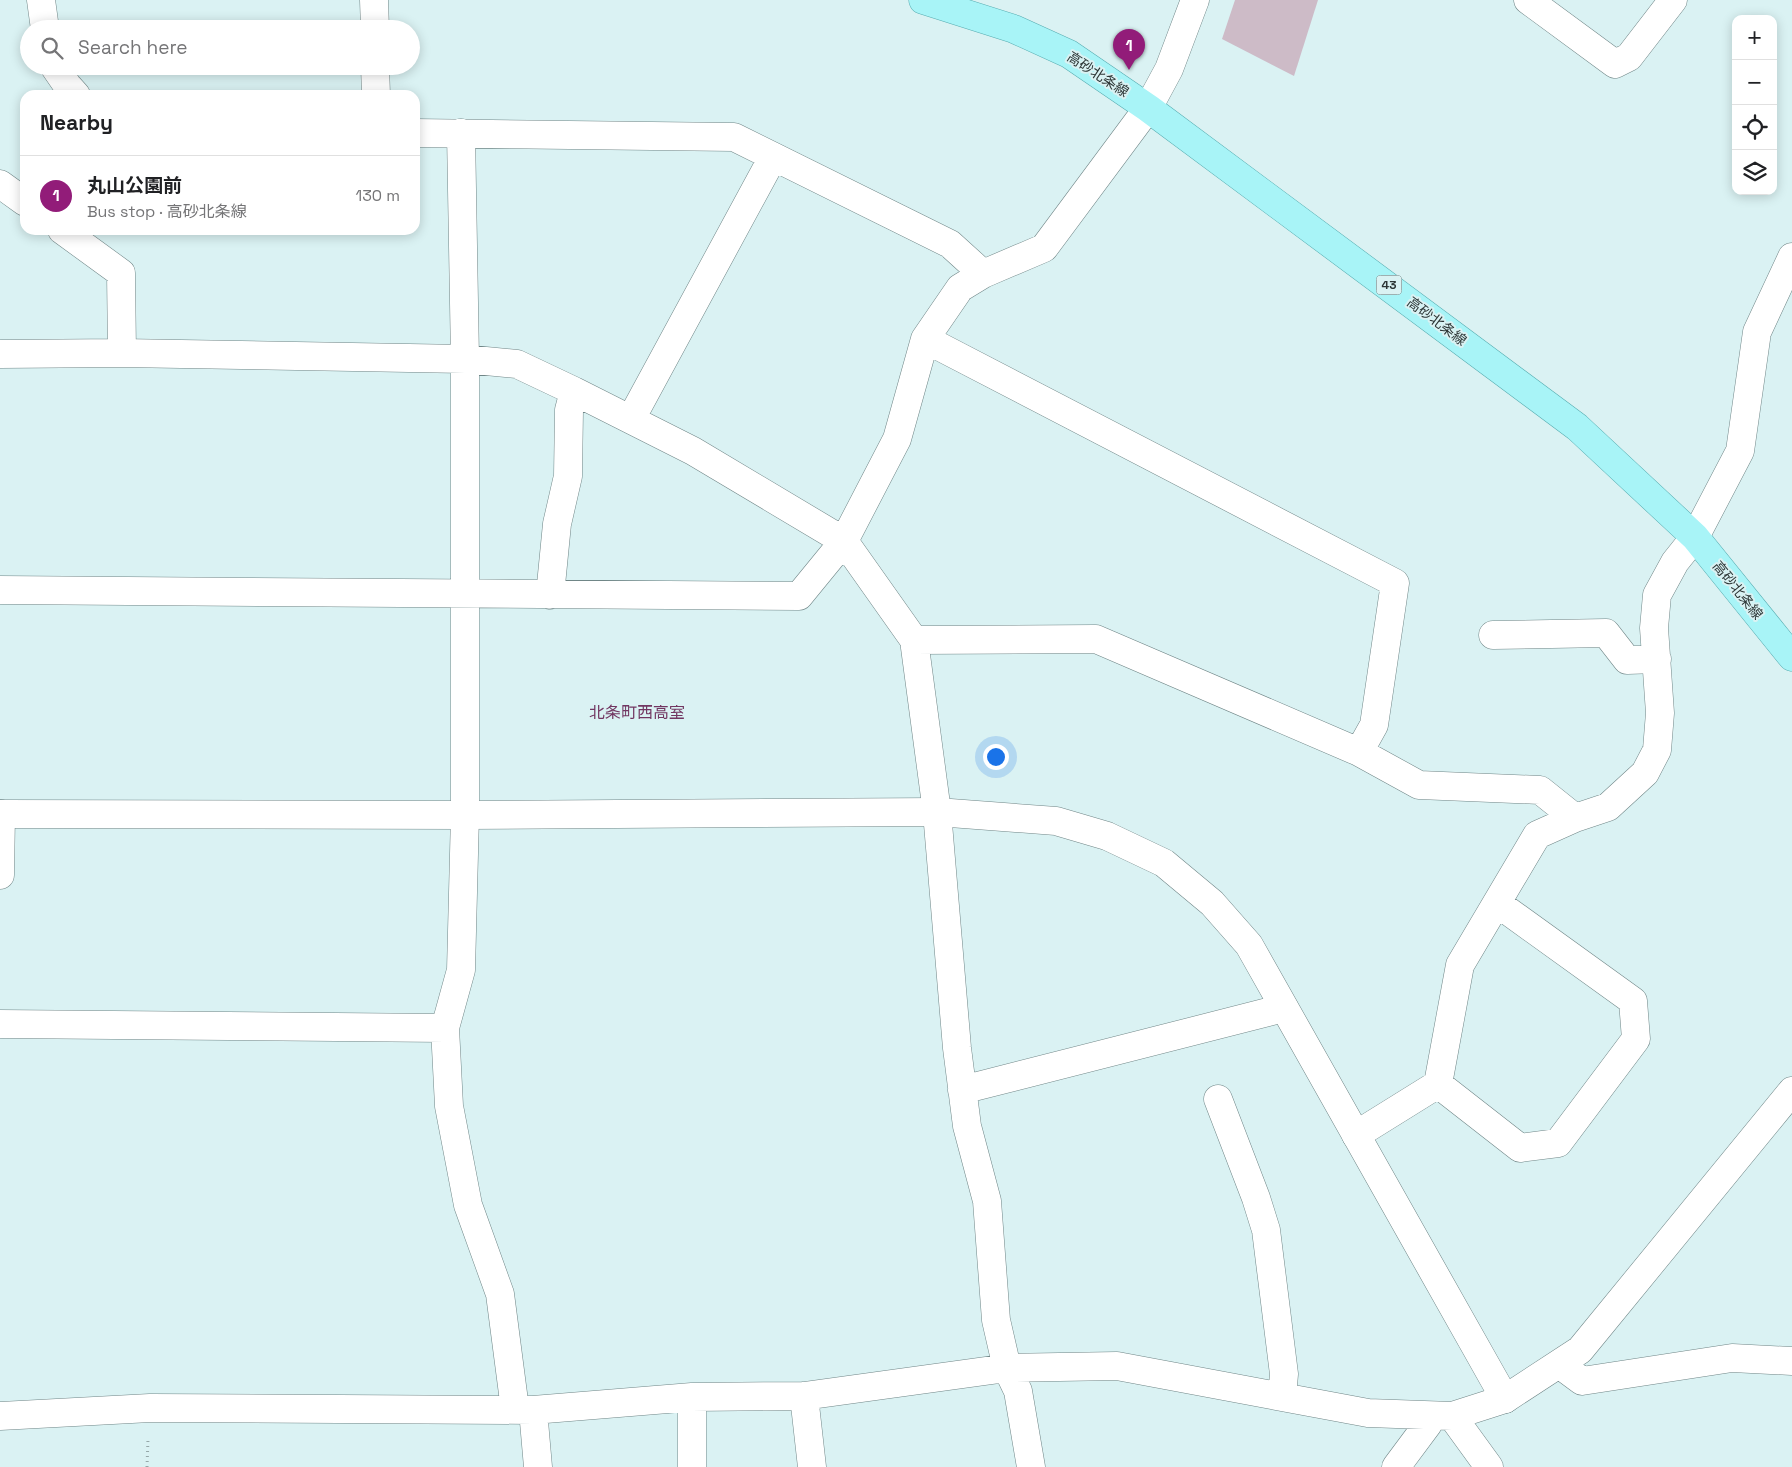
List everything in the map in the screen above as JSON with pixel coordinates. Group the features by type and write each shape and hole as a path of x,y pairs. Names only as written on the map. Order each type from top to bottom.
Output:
{"main road":[{"name":"高砂北条線","path":"923,0 1014,29 1069,54 1148,108 1577,427 1695,537 1792,657"}],"street":[{"path":"41,0 44,20"},
{"path":"374,0 375,20"},
{"path":"0,590 799,596 844,541 897,439 925,339 960,288 983,274 1044,248 1148,108 1169,69 1195,0"},
{"path":"1528,0 1615,64 1629,57 1674,0"},
{"path":"60,75 72,90"},
{"path":"375,75 376,90"},
{"path":"420,133 734,137 950,244 983,274"},
{"path":"461,133 465,359 465,815 462,970 445,1028 449,1106 468,1205 500,1294 538,1467"},
{"path":"631,419 773,157"},
{"path":"0,184 20,198"},
{"path":"69,235 121,274 122,353"},
{"path":"1356,1135 1438,1084 1460,965 1537,835 1575,818 1608,807 1645,773 1657,750 1660,712 1654,628 1657,595 1675,562 1695,537 1740,451 1757,332 1792,257"},
{"path":"925,339 1394,583 1374,725 1359,752"},
{"path":"0,354 122,353 465,359 517,364 693,451 844,541 914,640 937,812 957,1048 967,1126 987,1201 996,1320 1008,1368 1018,1391 1030,1467"},
{"path":"550,594 557,524 568,476 569,410 574,391"},
{"path":"1492,635 1606,632 1627,660 1657,659"},
{"path":"914,640 1096,639 1359,752 1419,785 1540,790 1575,818"},
{"path":"0,876 0,814 465,815 937,812 1056,821 1107,836 1164,862 1212,903 1249,945 1504,1399"},
{"path":"1438,1084 1520,1148 1558,1143 1636,1039 1633,1001 1497,903"},
{"path":"962,1090 1284,1008"},
{"path":"0,1024 445,1028"},
{"path":"0,1416 150,1408 524,1410 692,1397 804,1396 1008,1368 1117,1366 1368,1413 1439,1416 1504,1399 1580,1350 1792,1091"},
{"path":"1218,1099 1256,1198 1266,1230 1283,1365 1282,1397"},
{"path":"1559,1364 1582,1381 1732,1358 1792,1361"},
{"path":"804,1396 812,1467"},
{"path":"692,1397 692,1467"},
{"path":"1396,1467 1428,1424 1439,1416"},
{"path":"1439,1416 1489,1467"}],"building":[{"path":"1235,0 1318,0 1294,76 1222,39"}],"place":[{"name":"丸山公園前","path":"1129,70"}],"district":[{"name":"北条町西高室","path":"637,712"}]}
